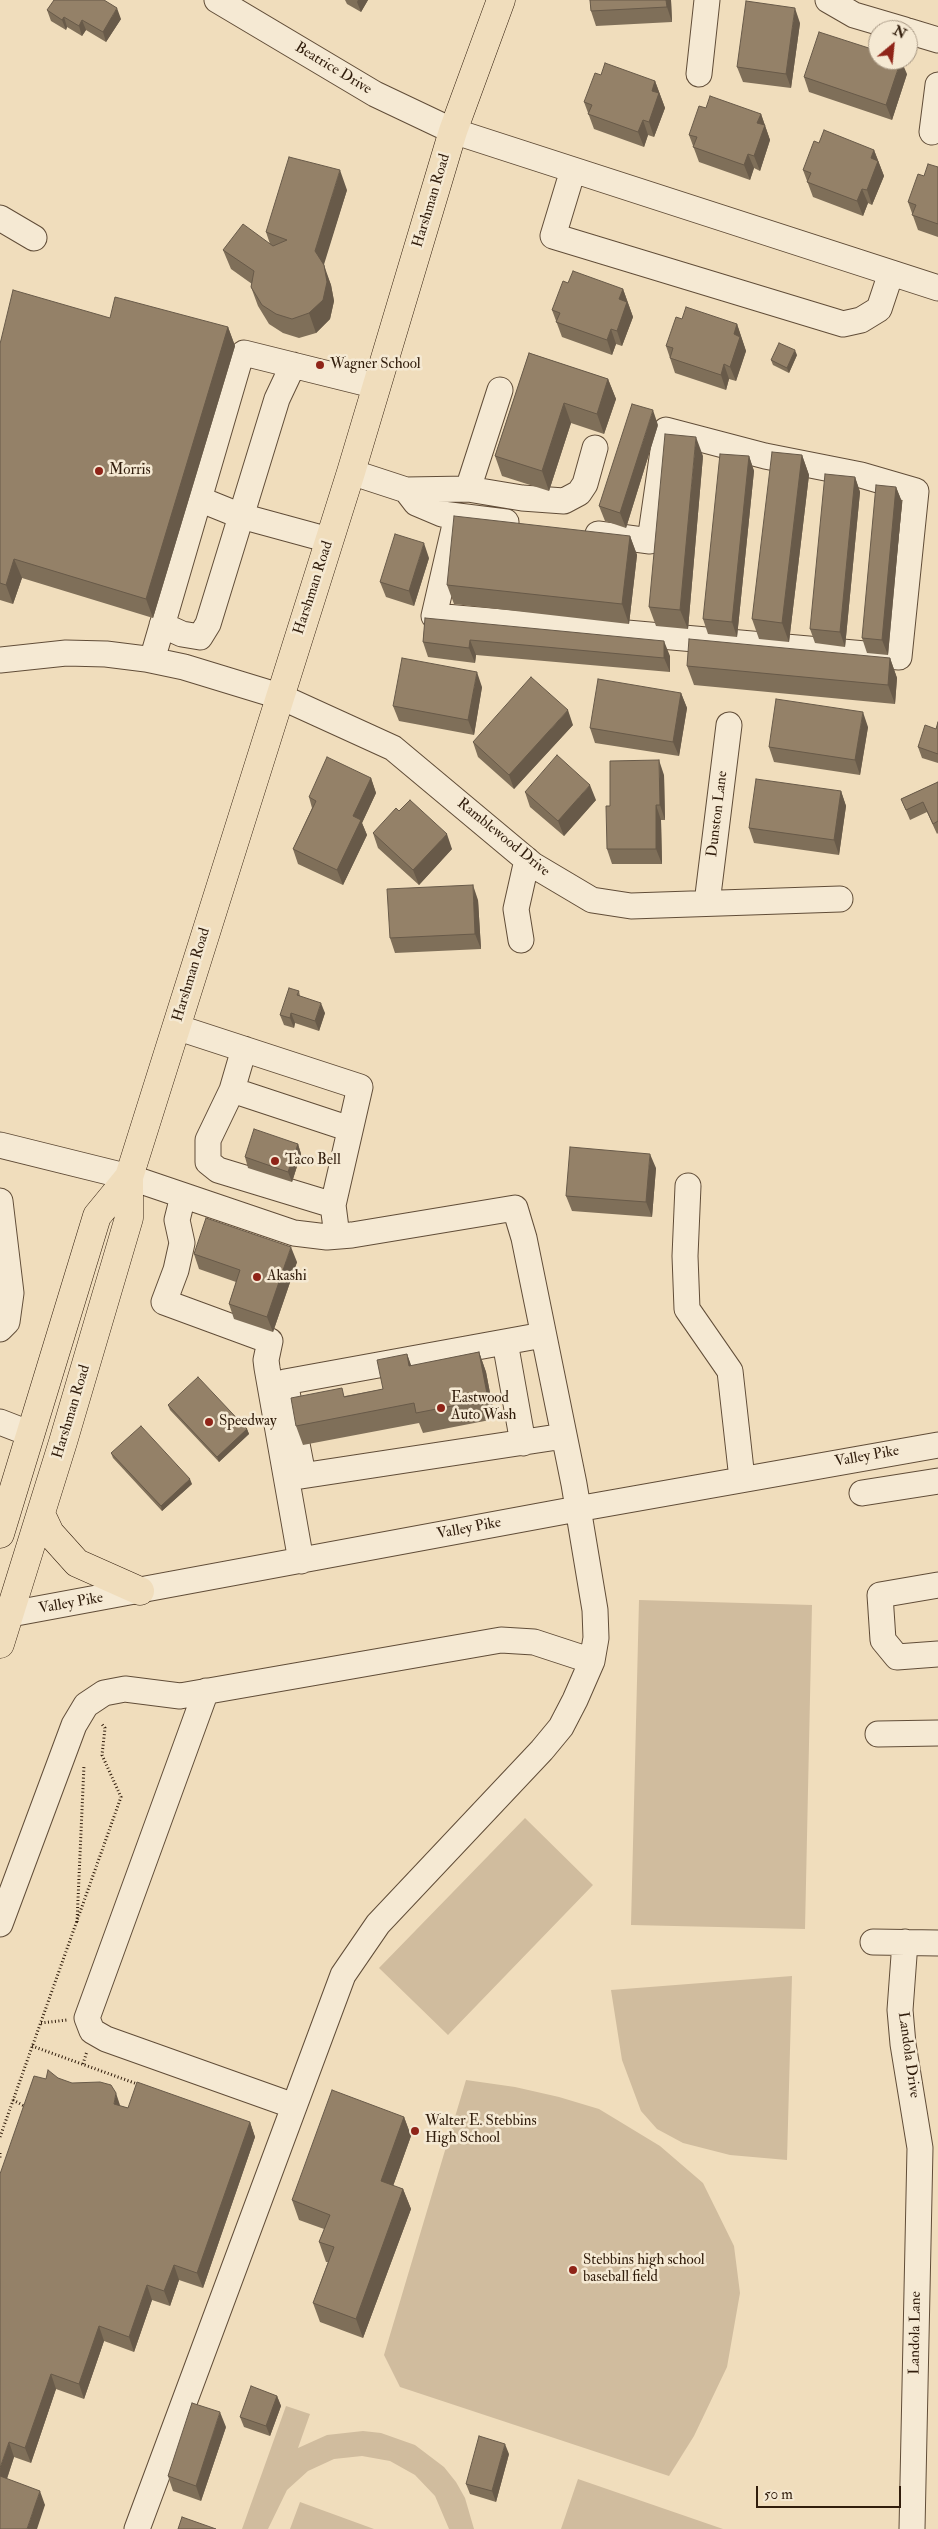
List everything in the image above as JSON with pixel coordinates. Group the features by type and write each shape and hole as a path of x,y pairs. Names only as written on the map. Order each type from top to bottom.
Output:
{"main road":[{"name":"Harshman Road","path":"0,1644 5,1615 42,1514 129,1218 129,1177 351,472 453,131 501,0"},
{"name":"Harshman Road","path":"0,1534 97,1216 129,1177"},
{"path":"42,1514 50,1533 77,1563 140,1591"}],"street":[{"name":"Beatrice Drive","path":"217,0 375,94 453,131 938,288"},
{"path":"698,74 707,0"},
{"path":"828,0 854,15 872,20"},
{"path":"918,34 938,40"},
{"path":"932,132 938,85"},
{"path":"572,170 553,236 842,324 861,320 879,308 891,273"},
{"path":"0,218 34,238"},
{"path":"152,660 239,362 244,353 376,386"},
{"path":"162,625 182,634 200,637 208,624 277,399 293,365"},
{"path":"468,489 500,390"},
{"path":"457,516 434,616 899,657 916,491 861,475 765,456 666,430 650,541 573,531"},
{"path":"351,472 406,490 468,489 522,498 564,501 579,494 585,484 595,448"},
{"path":"406,490 416,503 442,514 524,525"},
{"path":"199,499 241,516 329,540"},
{"name":"Ramblewood Drive","path":"0,660 66,653 106,654 152,660 184,667 279,696 393,748 527,860 592,900 631,906 840,899"},
{"name":"Dunston Lane","path":"707,903 729,725"},
{"path":"521,940 516,909 527,860"},
{"path":"176,1027 360,1087 333,1205 337,1236"},
{"path":"244,1049 232,1090 208,1140 208,1162 218,1170 333,1205"},
{"path":"232,1090 350,1129"},
{"path":"0,1145 129,1177 294,1233 337,1236 515,1208 524,1238 564,1436 595,1610 596,1638 592,1661 561,1727 542,1750 378,1924 360,1946 343,1975 137,2529"},
{"path":"688,1186 685,1256 687,1309 730,1370 742,1479"},
{"path":"182,1196 177,1220 182,1243 176,1270 164,1302 270,1341 266,1360 294,1477"},
{"path":"0,1201 7,1322 0,1329"},
{"path":"301,1561 285,1382 542,1334"},
{"path":"505,1342 523,1443"},
{"path":"0,1422 31,1434"},
{"path":"294,1477 564,1436"},
{"name":"Valley Pike","path":"5,1615 578,1508 938,1444"},
{"path":"862,1493 938,1481"},
{"path":"938,1585 880,1594 883,1640 897,1657 938,1654"},
{"path":"0,1924 74,1725 86,1705 104,1694 125,1689 180,1696 501,1640 534,1642 592,1661"},
{"path":"206,1691 87,2018 92,2031 106,2039 294,2106"},
{"path":"878,1734 938,1733"},
{"path":"873,1942 938,1942"},
{"name":"Landola Drive","path":"905,1942 900,2010 902,2035 929,2138"},
{"name":"Landola Lane","path":"912,2529 927,2326 929,2138"}],"path":[{"path":"0,2137 122,1797 102,1755 105,1728 86,1705"},
{"path":"77,1922 84,1764"},
{"path":"32,2046 140,2086 142,2092"},
{"path":"13,2100 33,2110"},
{"path":"0,2154 0,2159"}],"shaded area":[{"path":"639,1600 812,1605 805,1929 631,1925"},
{"path":"525,1818 593,1885 448,2035 379,1968"},
{"path":"792,1976 787,2160 730,2155 683,2143 657,2129 641,2111 622,2060 611,1990"},
{"name":"Stebbins high school baseball field","path":"466,2080 515,2087 599,2109 660,2146 703,2183 734,2246 740,2293 727,2367 694,2436 669,2476 400,2387 384,2355"},
{"path":"286,2406 310,2414 298,2448 327,2435 363,2431 381,2433 415,2445 444,2467 456,2482 465,2498 474,2529 449,2529 435,2496 415,2475 390,2461 362,2456 334,2459 308,2471 287,2490 268,2529 242,2529"},
{"path":"578,2479 723,2529 561,2529"},
{"path":"300,2502 374,2529 290,2529"}],"building":[{"path":"54,0 104,0 117,8 103,32 82,20 79,26 64,17 62,20 47,10"},
{"path":"590,0 666,0 667,7 591,11"},
{"path":"746,1 795,8 786,74 737,67"},
{"path":"819,32 868,48 868,70 898,70 886,105 804,77"},
{"path":"605,63 655,81 652,91 659,93 649,122 643,120 638,132 588,114 592,105 584,102 595,73 601,75"},
{"path":"710,96 761,114 757,123 765,125 754,156 748,154 744,165 693,147 697,137 689,135 699,106 706,108"},
{"path":"824,130 874,150 871,158 878,161 867,190 862,189 857,201 807,182 811,173 803,170 814,141 819,143"},
{"path":"289,157 340,170 315,251 324,265 327,282 323,300 309,313 292,319 276,314 262,305 251,287 254,271 223,250 243,224 273,246 287,240 266,232"},
{"path":"928,164 938,167 938,224 912,215 916,205 908,202 918,174 924,176"},
{"path":"573,271 623,289 619,299 627,302 617,331 611,329 607,340 556,322 560,313 552,310 563,281 568,283"},
{"name":"Morris","path":"13,290 110,318 115,297 228,327 146,599 14,559 6,585 0,583 0,344"},
{"path":"686,307 737,324 734,334 740,337 730,367 724,364 721,375 670,358 673,348 666,346 676,317 682,319"},
{"path":"779,343 795,350 787,368 771,360"},
{"path":"529,353 608,379 597,414 564,403 542,471 495,456"},
{"path":"632,404 653,410 620,513 599,506"},
{"path":"665,434 696,437 680,610 649,607"},
{"path":"772,452 802,455 782,623 752,619"},
{"path":"720,454 749,456 732,622 703,619"},
{"path":"825,474 855,477 840,632 810,629"},
{"path":"876,485 896,487 882,640 862,638"},
{"path":"454,516 630,536 622,604 447,585"},
{"path":"395,534 424,543 409,591 380,582"},
{"path":"425,618 664,641 664,658 470,640 469,648 423,642"},
{"path":"689,639 890,658 888,685 687,666"},
{"path":"402,658 477,672 468,720 393,706"},
{"path":"531,677 568,710 509,775 473,742"},
{"path":"598,679 681,693 673,742 590,728"},
{"path":"776,699 863,712 855,760 769,747"},
{"path":"938,722 938,754 918,747 925,725 936,729"},
{"path":"557,755 590,785 558,821 525,792"},
{"path":"327,757 371,778 353,816 361,820 337,870 293,849 316,801 309,797"},
{"path":"659,760 660,805 656,805 656,849 607,849 606,806 610,806 610,761"},
{"path":"756,779 841,791 834,840 749,828"},
{"path":"938,782 938,821 933,824 923,802 906,810 901,799"},
{"path":"410,800 447,834 413,870 373,833 396,808 399,811"},
{"path":"473,885 475,934 390,938 387,889"},
{"path":"289,988 299,991 297,995 321,1003 315,1021 291,1013 290,1018 280,1015"},
{"path":"254,1129 298,1144 288,1172 245,1157"},
{"path":"570,1147 650,1154 646,1202 566,1196"},
{"name":"Akashi","path":"206,1218 291,1247 267,1317 229,1304 240,1270 194,1254"},
{"path":"479,1352 488,1399 416,1413 414,1403 296,1426 291,1398 342,1388 344,1397 383,1389 377,1360 407,1354 409,1366"},
{"name":"Speedway","path":"198,1377 247,1429 217,1457 168,1405"},
{"path":"141,1426 190,1479 161,1506 111,1453"},
{"path":"48,2070 58,2078 72,2083 100,2082 111,2085 116,2093 114,2104 128,2108 137,2082 250,2122 197,2273 174,2265 164,2291 147,2285 129,2337 99,2326 79,2384 51,2374 25,2448 9,2442 0,2468 0,2174 34,2076 46,2079"},
{"path":"332,2090 404,2117 381,2181 403,2189 356,2319 313,2303 334,2247 319,2242 330,2215 292,2200"},
{"path":"251,2386 277,2396 266,2426 240,2417"},
{"path":"192,2403 220,2412 196,2486 168,2476"},
{"path":"479,2436 505,2444 492,2491 466,2484"},
{"path":"0,2476 40,2491 27,2529 0,2529"},
{"path":"182,2517 216,2529 178,2529"}],"place":[{"name":"Wagner School","path":"320,365"},
{"name":"Morris","path":"99,471"},
{"name":"Taco Bell","path":"275,1161"},
{"name":"Akashi","path":"257,1277"},
{"name":"Eastwood Auto Wash","path":"441,1408"},
{"name":"Speedway","path":"209,1422"},
{"name":"Walter E. Stebbins High School","path":"415,2131"},
{"name":"Stebbins high school baseball field","path":"573,2270"}]}
